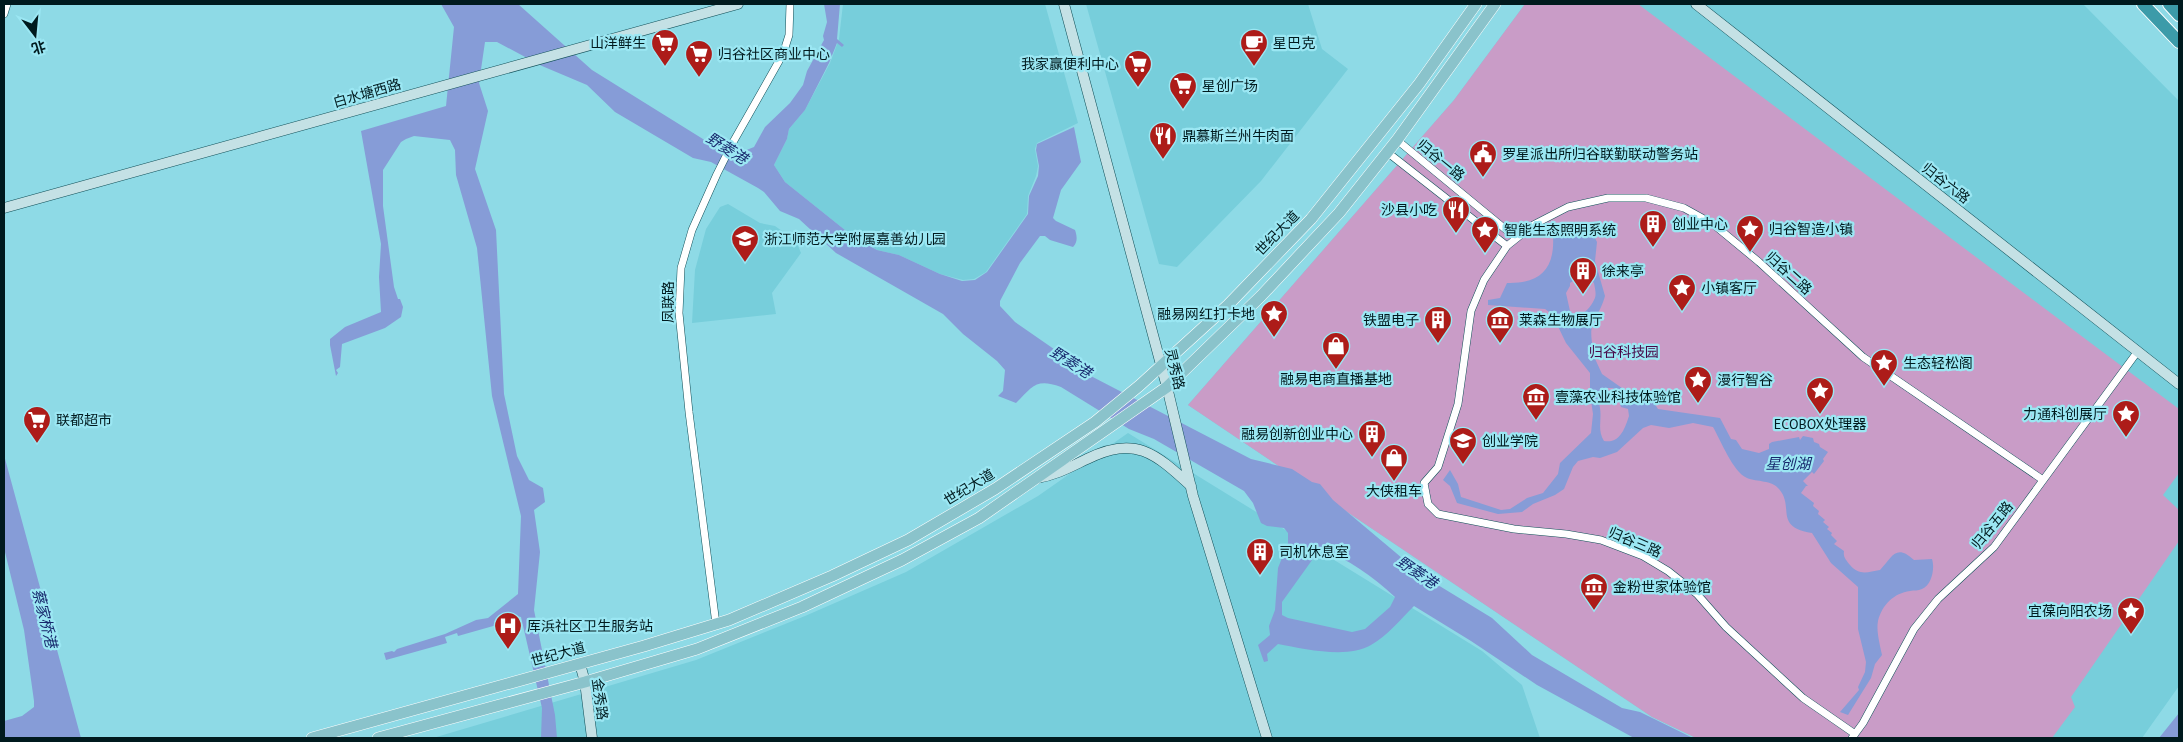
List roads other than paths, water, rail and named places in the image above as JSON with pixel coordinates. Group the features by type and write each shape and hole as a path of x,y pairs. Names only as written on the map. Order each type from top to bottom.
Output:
{"highway":[{"path":"2143,4 2179,42"},
{"path":"2169,4 2179,15"}],"main road":[{"name":"世纪大道","path":"312,738 556,671 716,624 832,576 908,540 995,490 1095,422 1139,386 1228,305 1311,219 1419,84 1476,4"},
{"path":"378,738 585,682 697,649 802,606 902,560 979,518 1166,387 1261,296 1333,220 1397,140 1495,4"}],"street":[{"path":"4,14 8,4"},
{"name":"白水塘西路","path":"4,208 738,4"},
{"name":"凤联路","path":"716,624 689,412 679,313 681,268 692,230 717,174 783,54 789,35 790,4"},
{"name":"灵秀路","path":"1064,4 1161,366 1191,486 1267,738"},
{"name":"归谷六路","path":"1696,4 2179,384"},
{"name":"归谷一路","path":"1397,140 1516,238"},
{"name":"归谷一路","path":"1387,152 1507,246"},
{"name":"归谷二路","path":"1424,483 1438,467 1458,404 1472,311 1484,280 1507,246 1533,225 1568,207 1608,198 1646,198 1684,208 1721,230 1863,357 2043,480"},
{"name":"归谷五路","path":"1854,736 1914,629 1938,599 1994,547 2138,351"},
{"path":"1036,478 1055,475 1100,452 1121,446 1143,451 1166,463 1191,486"},
{"name":"归谷三路","path":"1424,483 1428,504 1438,514 1514,529 1566,534 1601,540 1651,561 1668,571 1696,594 1732,633 1803,698 1854,736"},
{"name":"金秀路","path":"580,664 585,682 592,738"}],"water":[{"name":"野菱港","path":"441,4 518,4 592,70 711,144 739,153 754,147 765,127 790,103 803,85 807,71 824,40 823,36 827,22 824,4 840,4 837,39 844,45 842,47 837,43 805,110 789,129 787,139 774,165 785,182 855,238 877,250 899,255 940,274 962,281 975,280 987,272 1028,214 1029,196 1038,176 1037,144 1074,127 1081,162 1061,190 1053,218 1075,230 1077,237 1075,245 1073,247 1050,240 1045,236 1040,236 1020,263 1000,301 1000,306 1015,322 1087,374 1251,459 1292,469 1312,482 1320,484 1333,500 1402,558 1433,582 1492,618 1532,655 1622,708 1640,712 1693,738 1634,738 1537,685 1414,606 1383,637 1361,649 1326,652 1278,644 1267,654 1268,661 1264,662 1258,645 1270,635 1269,626 1275,610 1278,568 1288,543 1288,533 1284,528 1267,526 1261,523 1253,503 1244,491 1154,439 1129,429 1061,387 1046,383 1036,385 1016,403 998,396 1003,391 1005,370 943,314 836,253 799,219 780,211 764,192 758,188 711,162 693,158 615,112 587,85 542,66 497,42 485,42 479,83 488,111 475,169 496,230 504,394 517,456 529,480 543,488 545,502 534,510 540,552 534,610 555,715 557,738 541,738 542,708 521,617 516,616 511,621 458,636 457,633 445,637 447,643 386,660 384,653 394,652 397,649 445,634 476,620 488,618 518,594 521,516 492,396 477,248 456,175 455,150 450,140 414,136 406,139 401,142 383,170 383,206 394,287 403,307 401,317 385,328 342,344 340,367 336,370 338,373 336,376 330,345 330,339 345,327 381,312 379,277 381,244 361,131 446,106 454,27","holes":["1320,549 1360,569 1395,597 1390,607 1365,629 1352,632 1282,615 1282,602"]},
{"name":"星创湖","path":"1572,229 1594,236 1597,242 1595,261 1605,296 1592,325 1593,348 1591,350 1602,374 1629,393 1636,390 1647,392 1658,409 1720,418 1731,439 1736,440 1742,449 1759,453 1769,449 1769,444 1772,442 1799,437 1800,440 1803,436 1813,438 1814,442 1828,452 1814,474 1812,472 1803,481 1808,486 1801,493 1814,503 1813,506 1819,511 1818,514 1825,520 1823,522 1829,527 1827,529 1837,541 1834,544 1844,551 1845,558 1850,565 1860,572 1880,570 1898,552 1908,555 1914,560 1932,559 1932,576 1928,584 1920,590 1899,594 1882,610 1878,621 1878,638 1882,655 1875,664 1871,678 1848,715 1840,712 1859,690 1858,687 1865,672 1866,662 1858,629 1858,587 1831,563 1812,533 1793,526 1787,516 1783,496 1776,486 1742,475 1728,456 1713,427 1693,423 1669,428 1651,425 1643,428 1617,452 1600,458 1593,457 1578,461 1573,467 1564,489 1533,504 1522,512 1498,514 1457,503 1450,486 1443,480 1450,470 1458,484 1461,497 1501,510 1510,509 1527,498 1543,493 1558,474 1560,463 1591,433 1593,414 1590,394 1590,373 1566,343 1552,314 1545,309 1488,305 1488,300 1500,298 1507,283 1528,281 1543,272 1548,266 1551,257 1553,236","holes":["1580,276 1589,278 1594,283 1596,294 1587,310 1577,315 1570,311 1566,293 1570,283","1603,388 1613,388 1617,393 1621,407 1628,409 1629,416 1618,438 1610,441 1604,441 1600,429 1598,392"]},
{"name":"蔡家桥港","path":"4,455 81,738 4,738 4,721 22,716 34,707 34,701 24,630 4,548"},
{"path":"2179,713 2179,738 2159,738"}],"place":[{"name":"山洋鲜生","path":"665,67"},
{"name":"星巴克","path":"1254,67"},
{"name":"归谷社区商业中心","path":"699,78"},
{"name":"我家赢便利中心","path":"1138,88"},
{"name":"星创广场","path":"1183,110"},
{"name":"鼎慕斯兰州牛肉面","path":"1163,160"},
{"name":"罗星派出所归谷联勤联动警务站","path":"1483,178"},
{"name":"沙县小吃","path":"1456,234"},
{"name":"创业中心","path":"1653,248"},
{"name":"归谷智造小镇","path":"1750,253"},
{"name":"智能生态照明系统","path":"1485,254"},
{"name":"浙江师范大学附属嘉善幼儿园","path":"745,263"},
{"name":"徐来亭","path":"1583,295"},
{"name":"小镇客厅","path":"1682,312"},
{"name":"融易网红打卡地","path":"1274,338"},
{"name":"铁盟电子","path":"1438,344"},
{"name":"莱森生物展厅","path":"1500,344"},
{"name":"融易电商直播基地","path":"1336,370"},
{"name":"生态轻松阁","path":"1884,387"},
{"name":"漫行智谷","path":"1698,404"},
{"name":"ECOBOX处理器","path":"1820,415"},
{"name":"壹藻农业科技体验馆","path":"1536,421"},
{"name":"力通科创展厅","path":"2126,438"},
{"name":"联都超市","path":"37,444"},
{"name":"融易创新创业中心","path":"1372,458"},
{"name":"创业学院","path":"1463,465"},
{"name":"大侠租车","path":"1394,482"},
{"name":"司机休息室","path":"1260,576"},
{"name":"金粉世家体验馆","path":"1594,611"},
{"name":"宜葆向阳农场","path":"2131,635"},
{"name":"厍浜社区卫生服务站","path":"508,650"}],"park label":[{"name":"归谷科技园","path":"1624,352"}]}
